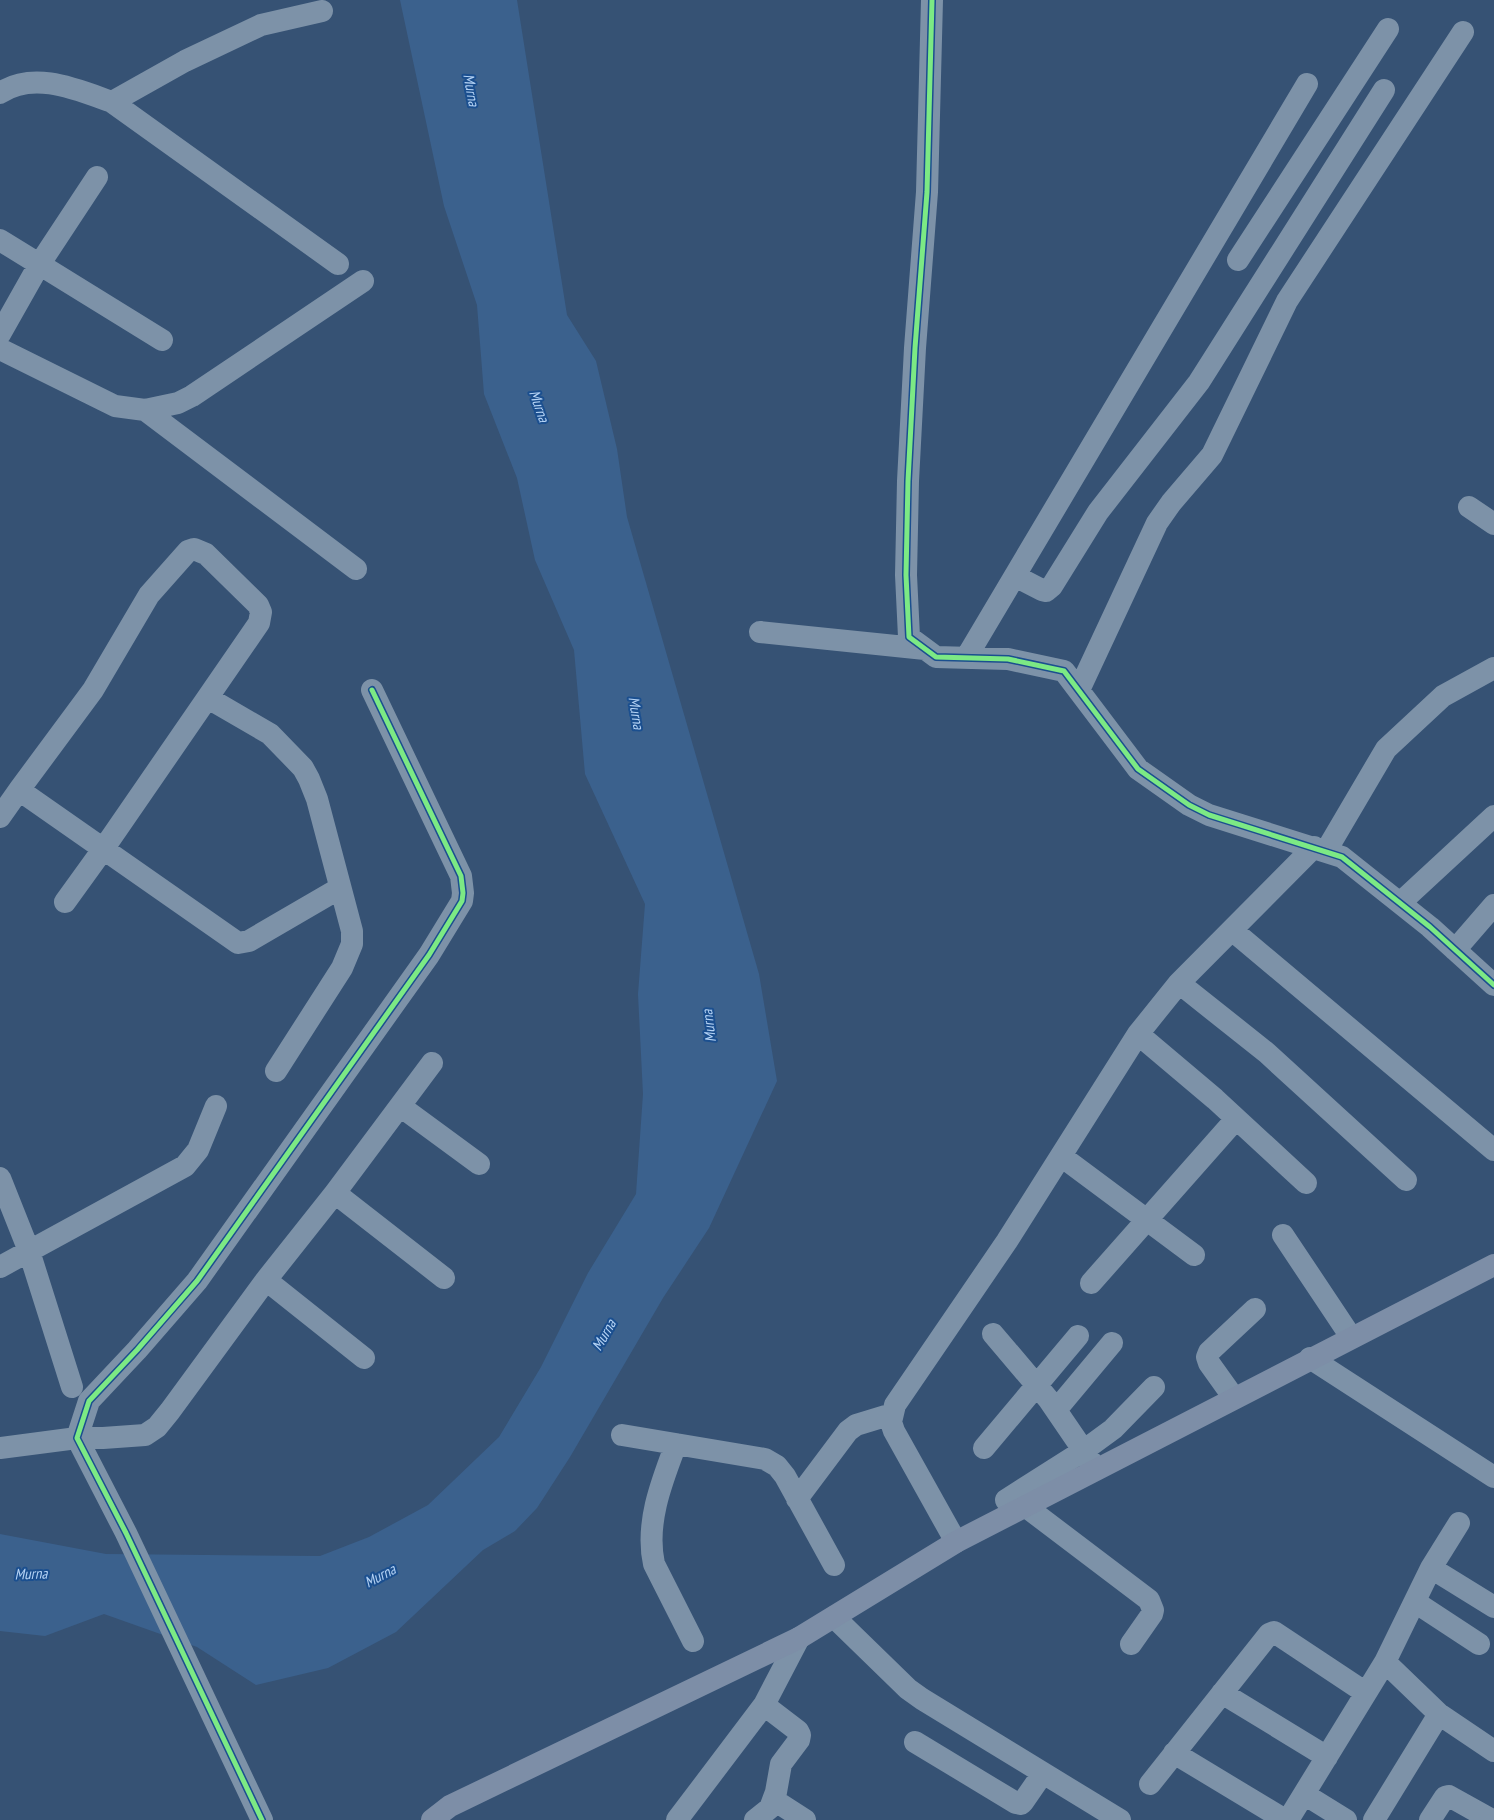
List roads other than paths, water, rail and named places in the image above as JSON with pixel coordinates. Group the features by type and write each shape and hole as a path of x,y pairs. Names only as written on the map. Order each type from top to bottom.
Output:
{"main road":[{"path":"432,1820 450,1806 798,1638 956,1542 1016,1503 1096,1470 1494,1264"}],"street":[{"path":"932,0 927,192 915,348 908,481 906,575 909,637 936,657 1008,659 1064,671 1138,769 1189,805 1209,815 1342,857 1400,903 1494,985"},
{"path":"112,102 185,62 261,25 322,11"},
{"path":"1238,260 1388,29"},
{"path":"1079,690 1160,518 1212,455 1287,301 1463,32"},
{"path":"0,93 8,88 40,82 76,89 112,102 338,264"},
{"path":"966,658 1307,84"},
{"path":"1015,576 1042,590 1046,590 1052,586 1098,512 1192,391 1384,90"},
{"path":"0,334 39,264 97,177"},
{"path":"1278,198 1305,214"},
{"path":"0,240 162,340"},
{"path":"0,349 114,406 145,410 178,403 192,396 363,281"},
{"path":"145,410 356,569"},
{"path":"1469,507 1494,524"},
{"path":"0,817 93,690 149,595 188,551 194,549 206,554 258,605 261,612 259,623 65,902"},
{"path":"760,632 925,649"},
{"path":"956,1542 894,1431 891,1422 895,1405 1007,1241 1138,1034 1179,983 1232,930 1320,849 1386,749 1443,696 1494,668"},
{"path":"262,1820 126,1533 77,1438 89,1401 142,1345 197,1281 429,955 462,901 463,893 461,876 372,690"},
{"path":"208,698 266,730 303,768 315,794 352,931 352,944 349,955 342,968 276,1071"},
{"path":"19,790 238,942 249,941 340,888"},
{"path":"1400,903 1494,816"},
{"path":"1455,950 1494,905"},
{"path":"1232,930 1494,1150"},
{"path":"1179,983 1267,1053 1406,1180"},
{"path":"1138,1034 1236,1119 1306,1183"},
{"path":"0,1448 77,1438 145,1435 157,1427 266,1280 335,1193 432,1063"},
{"path":"0,1267 185,1166 198,1150 216,1106"},
{"path":"400,1106 479,1164"},
{"path":"1091,1283 1236,1119"},
{"path":"1061,1156 1194,1255"},
{"path":"0,1178 29,1251 72,1387"},
{"path":"335,1193 444,1278"},
{"path":"1282,1235 1351,1337"},
{"path":"266,1280 364,1358"},
{"path":"1234,1398 1207,1358 1209,1352 1255,1310"},
{"path":"993,1334 1056,1410 1096,1470"},
{"path":"984,1448 1078,1336"},
{"path":"1056,1410 1112,1343"},
{"path":"1310,1358 1494,1477"},
{"path":"1131,1644 1152,1614 1153,1610 1149,1600 1016,1503 1113,1429 1154,1387"},
{"path":"797,1499 848,1431 856,1425 892,1414"},
{"path":"622,1435 765,1459 777,1466 785,1476 834,1565"},
{"path":"676,1444 659,1491 651,1551 654,1564 692,1641"},
{"path":"1174,1753 1287,1820 1385,1662 1431,1568 1459,1523"},
{"path":"1431,1568 1494,1607"},
{"path":"1415,1602 1479,1644"},
{"path":"834,1617 908,1689 922,1699 1043,1773 1097,1814 1120,1820"},
{"path":"1150,1784 1269,1634 1274,1632 1366,1693"},
{"path":"677,1820 764,1705 798,1638"},
{"path":"1385,1662 1439,1714 1494,1751"},
{"path":"1222,1693 1327,1757"},
{"path":"755,1820 770,1808 774,1800 781,1764 799,1740 800,1735 798,1731 764,1705"},
{"path":"1374,1820 1439,1714"},
{"path":"914,1742 1020,1804 1023,1802 1043,1773"},
{"path":"1304,1794 1346,1820"},
{"path":"1430,1820 1446,1797 1449,1796 1492,1820"},
{"path":"774,1800 805,1820"}],"water":[{"name":"Murna","path":"400,0 517,0 567,315 596,361 617,449 627,517 759,974 777,1081 709,1228 663,1298 570,1457 537,1508 515,1531 483,1550 396,1632 328,1668 256,1685 197,1647 104,1614 45,1636 0,1631 0,1534 106,1554 320,1556 369,1537 428,1505 499,1437 541,1367 588,1273 636,1194 643,1094 638,994 645,904 585,774 574,650 535,560 517,478 484,394 477,305 444,206"}]}
